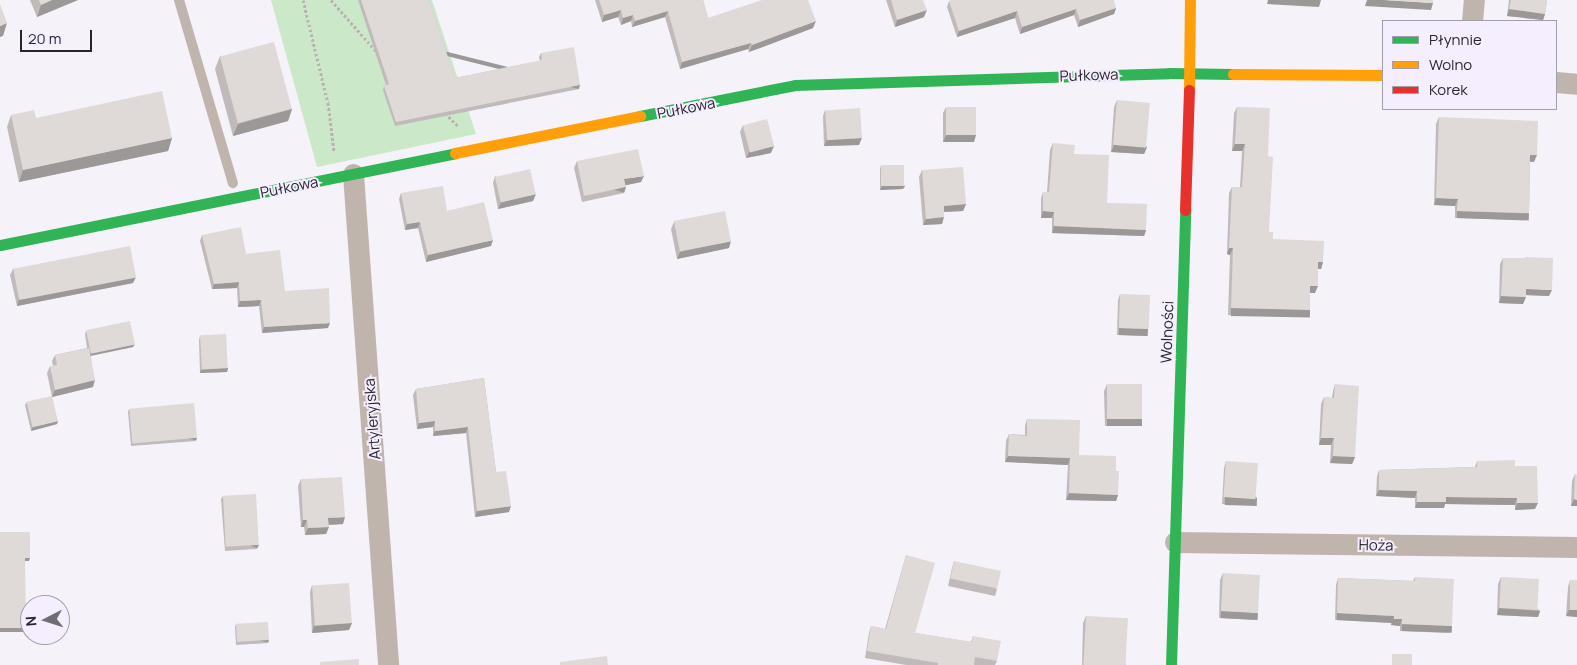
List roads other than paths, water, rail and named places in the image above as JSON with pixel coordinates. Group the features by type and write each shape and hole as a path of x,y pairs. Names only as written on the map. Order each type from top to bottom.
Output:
{"street":[{"name":"Wolności","path":"1171,665 1190,0"},
{"path":"1472,20 1474,0"},
{"name":"Pułkowa","path":"0,245 795,85 1189,73 1382,75"},
{"path":"1557,82 1577,84"},
{"name":"Artyleryjska","path":"345,175 388,665"},
{"name":"Hoża","path":"1175,542 1577,547"}],"lane":[{"path":"179,0 233,183"}]}
